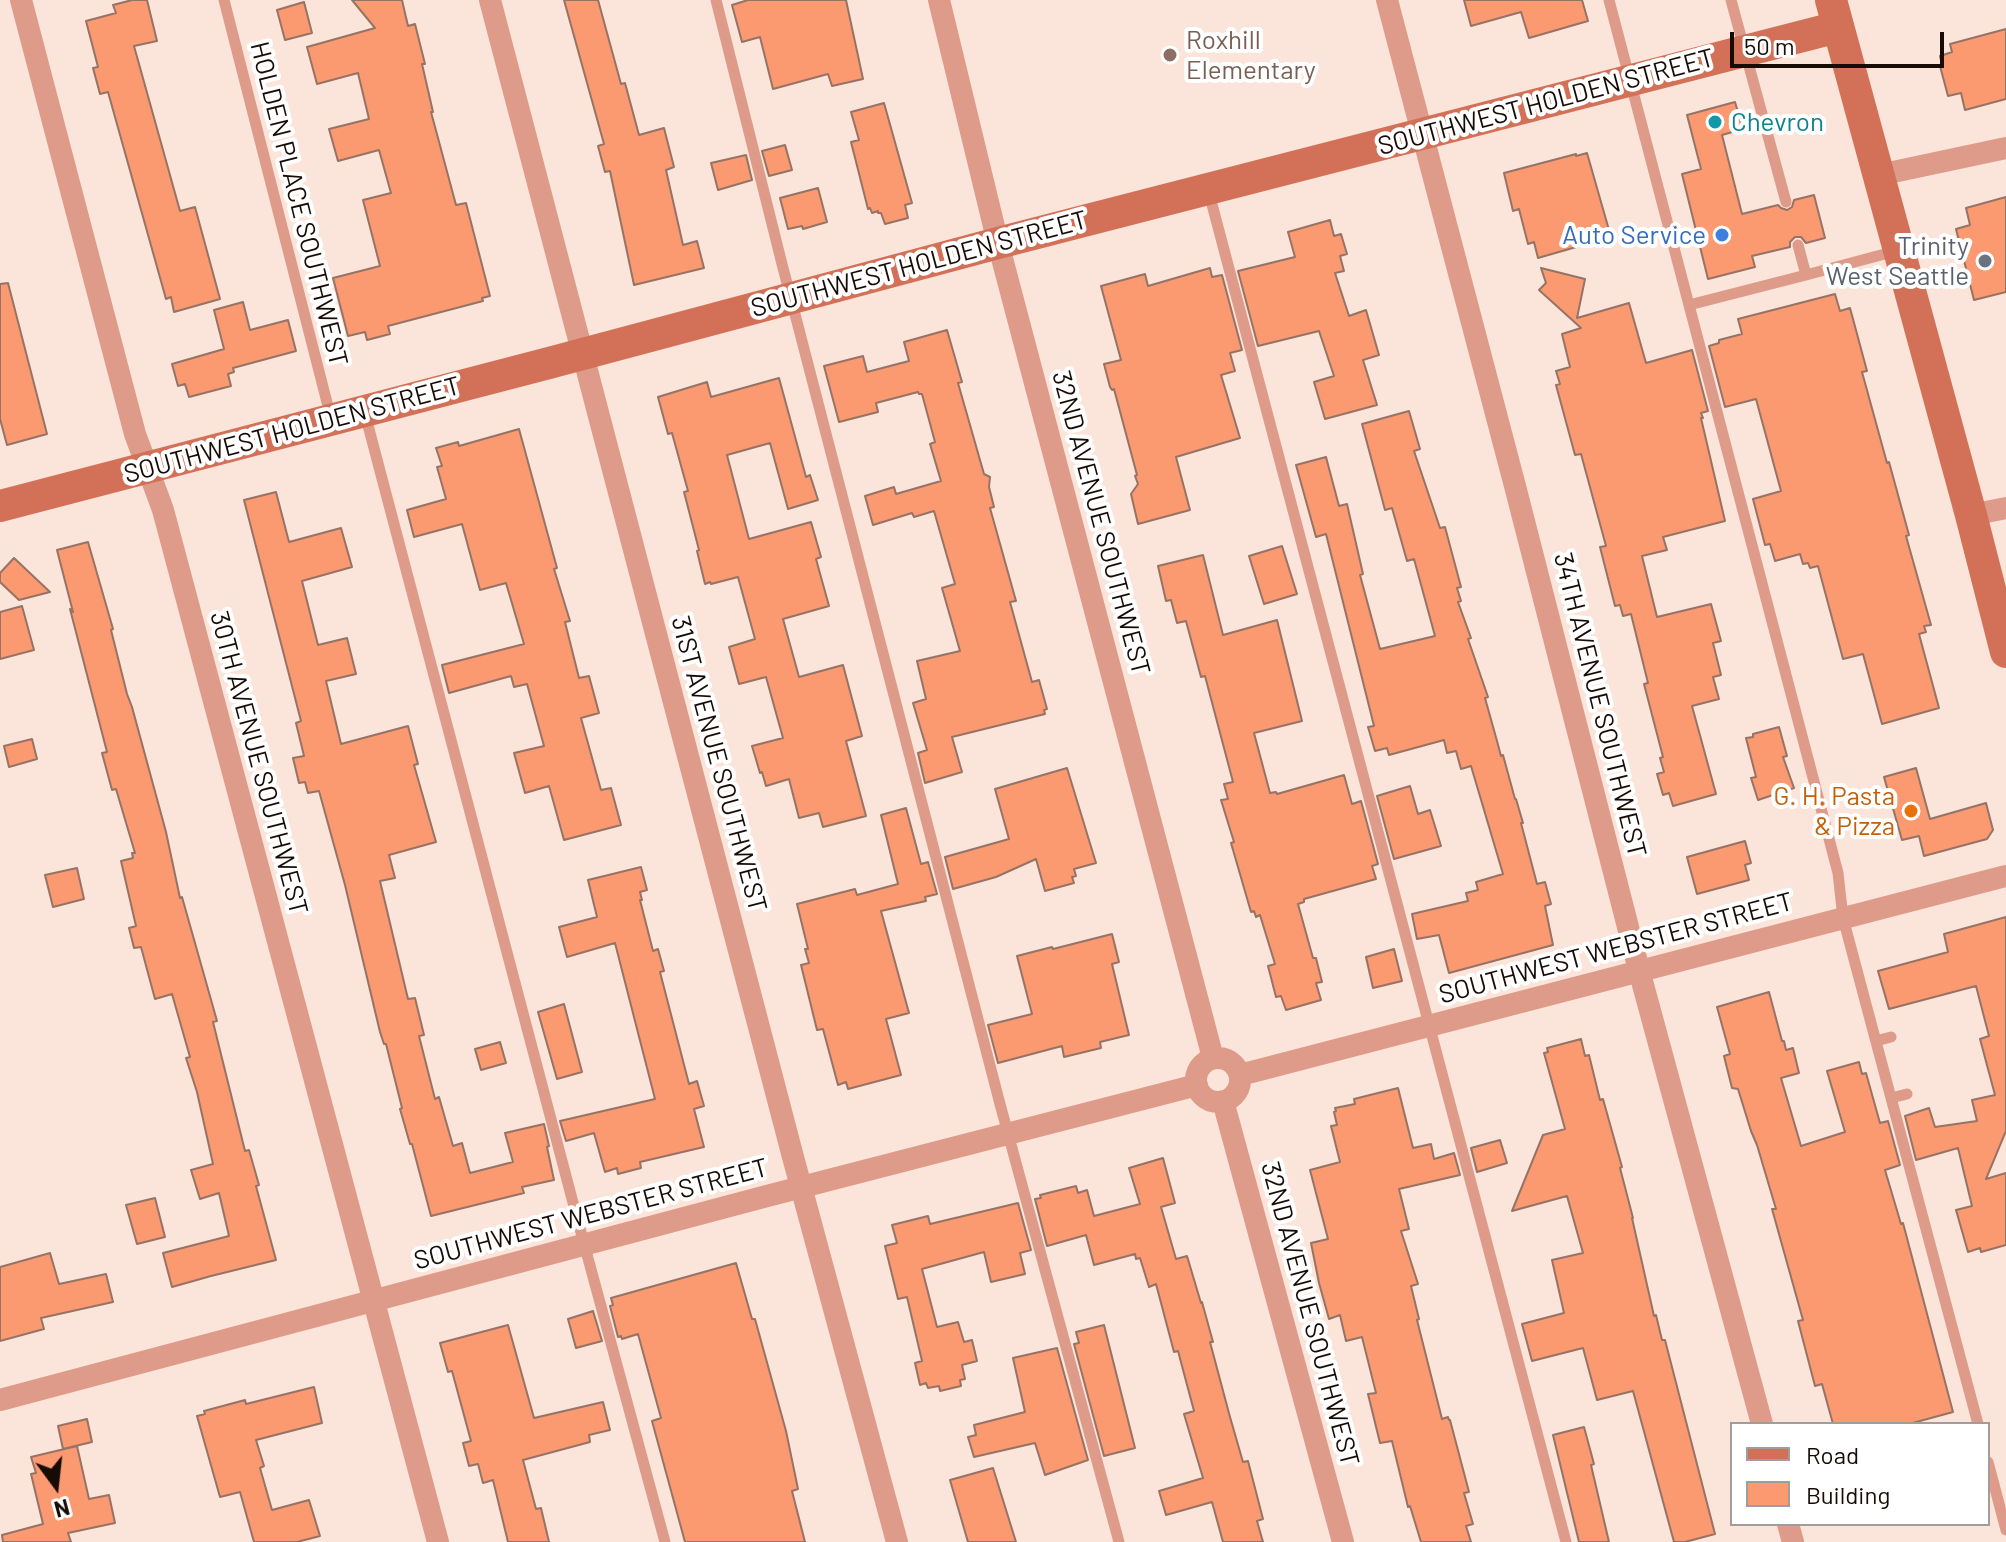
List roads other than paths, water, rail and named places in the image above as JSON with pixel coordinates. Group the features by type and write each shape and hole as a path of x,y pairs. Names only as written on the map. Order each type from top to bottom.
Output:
{"street":[{"name":"30TH AVENUE SOUTHWEST","path":"21,0 135,434 163,510 438,1542"},
{"name":"31ST AVENUE SOUTHWEST","path":"490,0 897,1542"},
{"name":"32ND AVENUE SOUTHWEST","path":"939,0 998,243 1213,1058"},
{"name":"34TH AVENUE SOUTHWEST","path":"1387,0 1639,970 1761,1422"},
{"name":"SOUTHWEST HOLDEN STREET","path":"0,506 998,243 1745,51 1835,13"},
{"path":"1835,13 2006,651"},
{"path":"1879,175 2006,148"},
{"path":"1971,515 2006,508"},
{"name":"SOUTHWEST WEBSTER STREET","path":"1240,1075 2006,876"},
{"path":"1213,1058 1230,1060 1240,1075 1237,1091 1233,1097 1223,1101 1211,1101 1204,1097 1197,1085 1199,1068 1213,1058"},
{"name":"SOUTHWEST WEBSTER STREET","path":"0,1400 1197,1085"},
{"name":"32ND AVENUE SOUTHWEST","path":"1223,1101 1343,1542"}],"lane":[{"name":"HOLDEN PLACE SOUTHWEST","path":"224,0 332,419"},
{"path":"716,0 1008,1135 1119,1542"},
{"path":"1609,0 1838,873 1843,918 1977,1422"},
{"path":"1731,0 1786,202"},
{"path":"1208,189 1566,1542"},
{"path":"1798,245 1806,275"},
{"path":"1689,305 1899,250"},
{"path":"364,410 665,1542"},
{"path":"1876,1041 1891,1037"},
{"path":"1891,1098 1907,1094"},
{"path":"1990,1470 2006,1530"}],"place":[{"name":"Roxhill Elementary","path":"1170,55"},
{"name":"Chevron","path":"1715,122"},
{"name":"Auto Service","path":"1722,235"},
{"name":"Trinity West Seattle","path":"1985,261"},
{"name":"G. H. Pasta & Pizza","path":"1911,811"}]}
